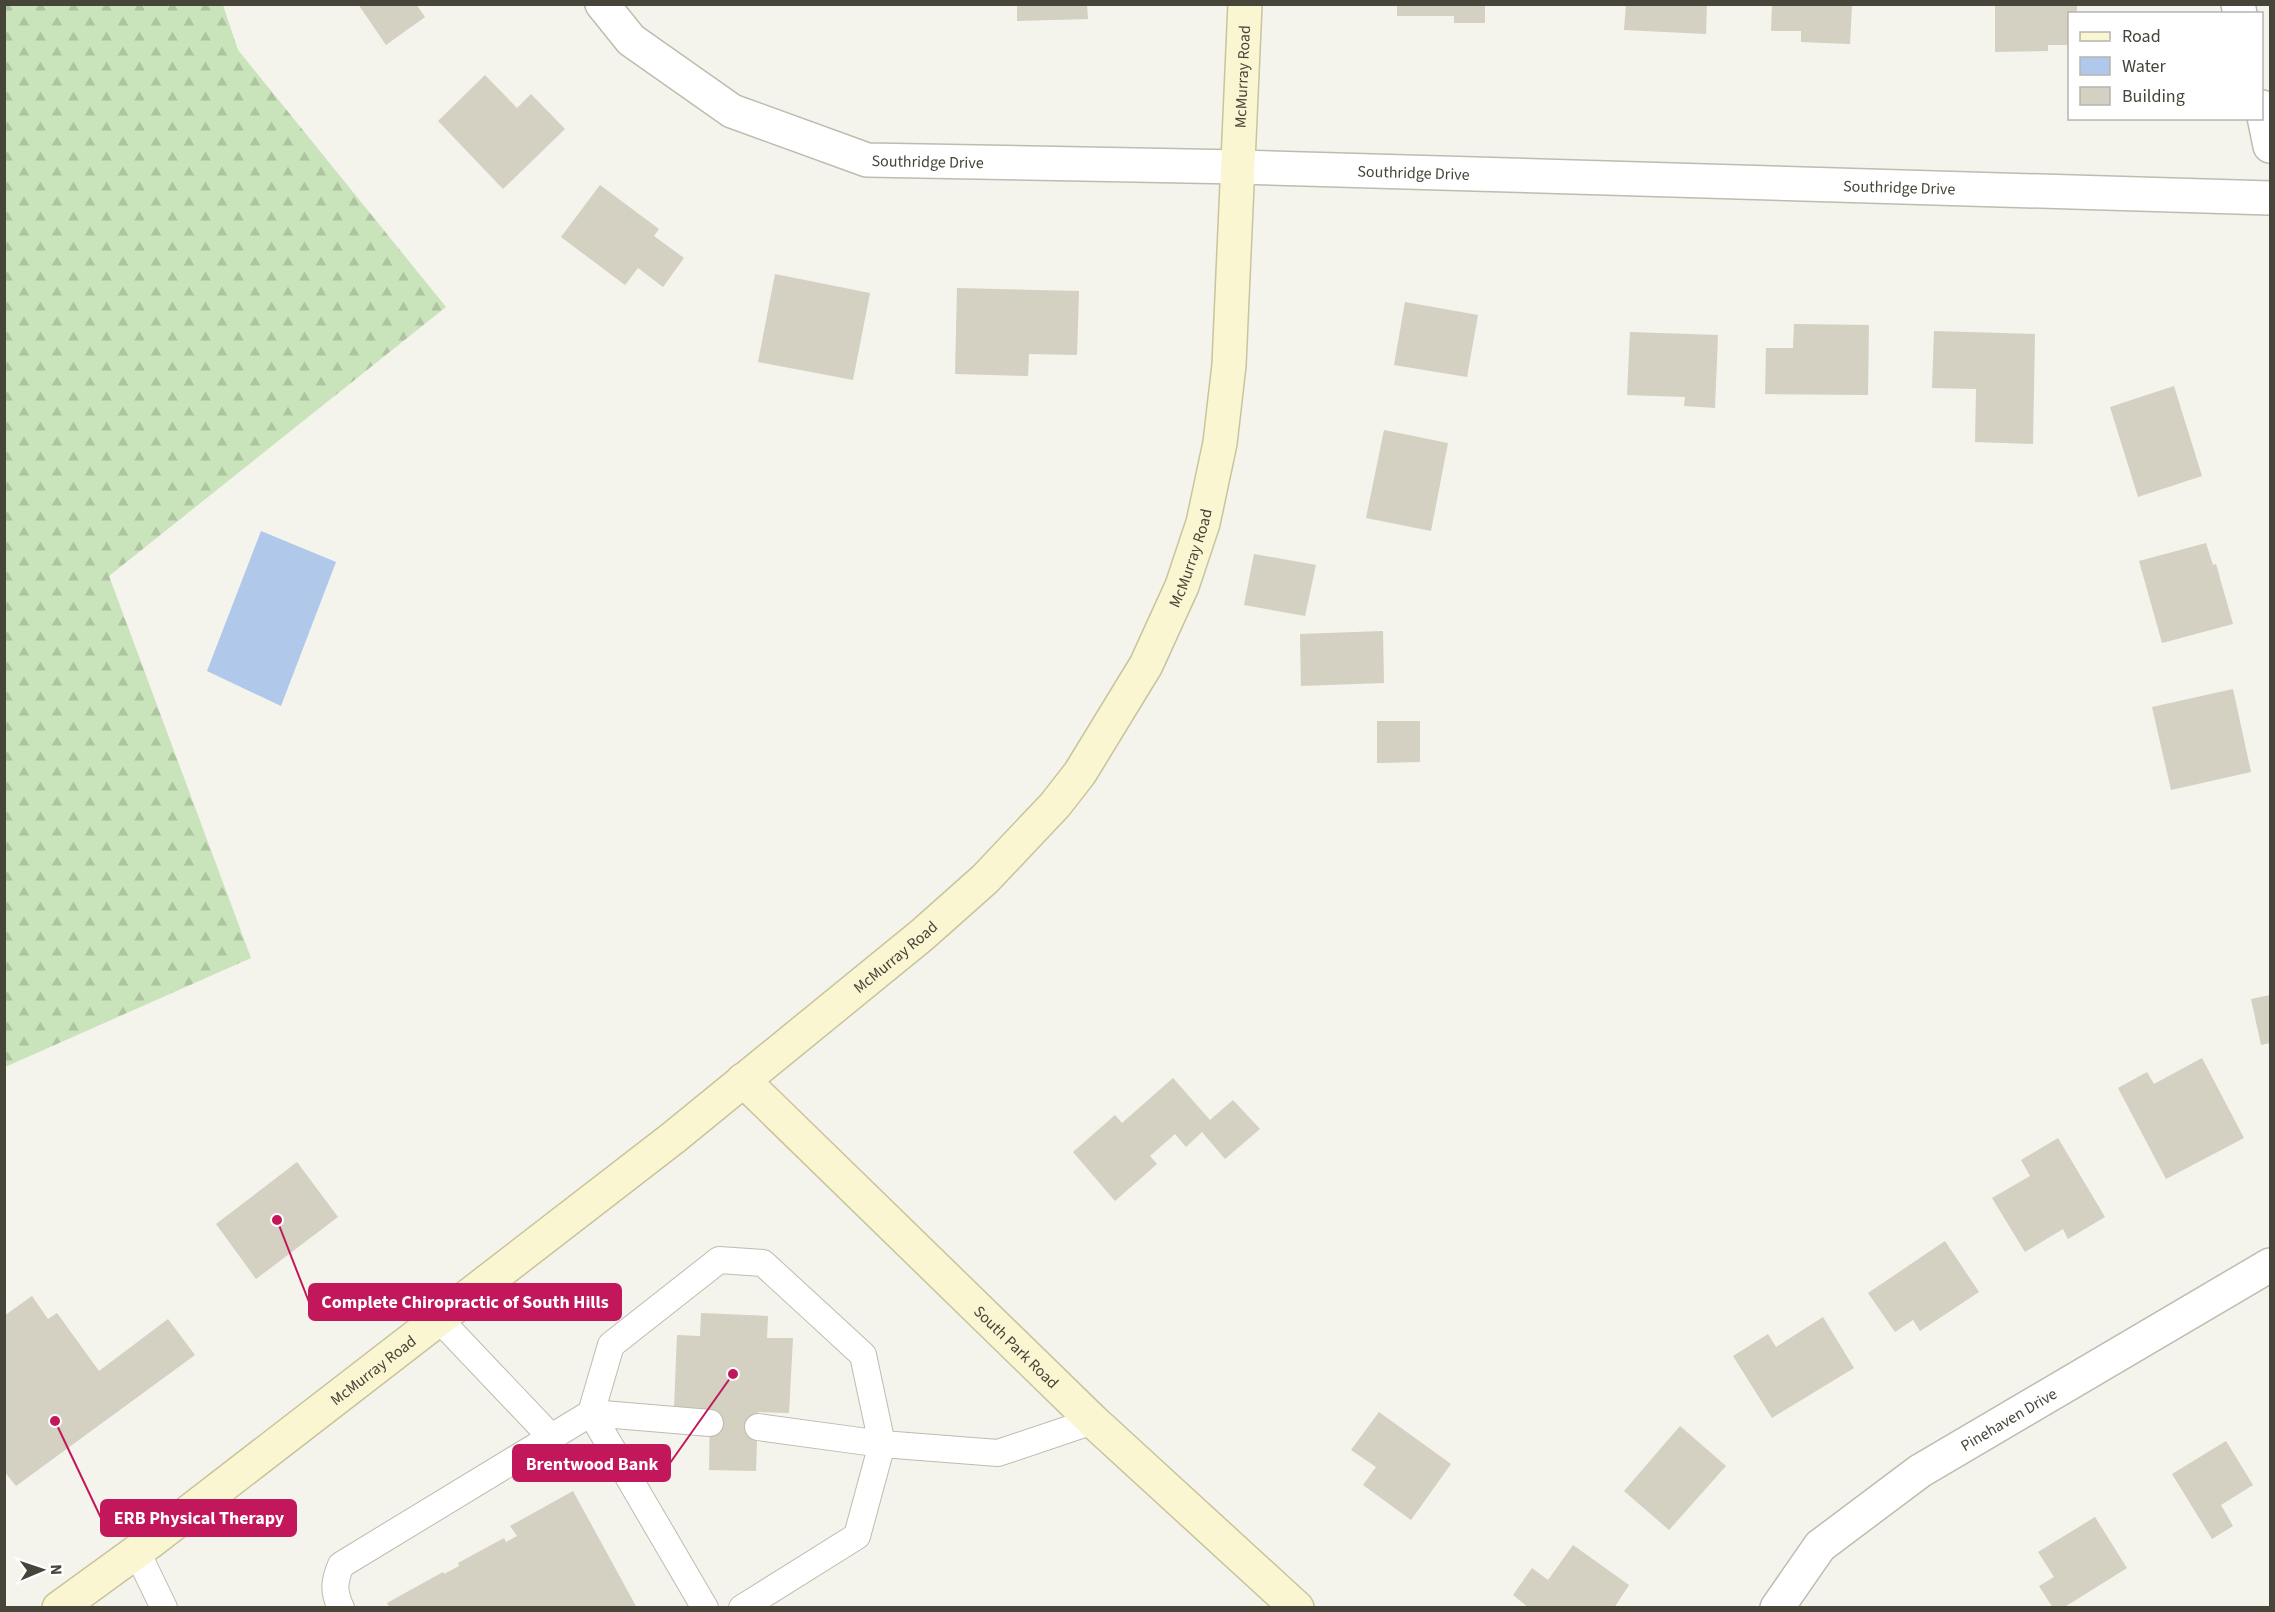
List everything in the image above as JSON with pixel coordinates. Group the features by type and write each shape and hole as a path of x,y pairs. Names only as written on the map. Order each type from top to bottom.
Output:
{"main road":[{"name":"McMurray Road","path":"59,1608 137,1552 672,1138 922,935 985,879 1055,805 1080,773 1146,665 1182,586 1203,523 1220,443 1229,365 1240,167 1245,4"},
{"name":"South Park Road","path":"743,1080 1094,1421 1297,1608"}],"street":[{"name":"Southridge Drive","path":"602,4 631,40 732,111 867,160 1240,167 2271,198"},
{"path":"2263,111 2271,146"},
{"name":"Pinehaven Drive","path":"1777,1608 1820,1546 1920,1471 2271,1265"}],"lane":[{"path":"705,1608 591,1413 611,1345 718,1260 763,1263 863,1355 882,1444 857,1536 742,1608"},
{"path":"438,1318 550,1437"},
{"path":"341,1608 336,1598 334,1580 341,1565 591,1413 710,1424"},
{"path":"758,1427 882,1444 998,1453 1094,1421"},
{"path":"137,1552 164,1608"}],"green space":[{"path":"5,4 223,5 238,50 446,307 109,576 251,958 5,1067"}],"water":[{"path":"261,531 336,562 281,706 207,671"}],"building":[{"path":"358,4 416,4 425,17 386,45"},
{"path":"1017,4 1087,4 1088,19 1017,21"},
{"path":"1397,4 1485,4 1485,23 1454,23 1454,16 1397,16"},
{"path":"1626,4 1707,4 1706,34 1624,30"},
{"path":"1995,4 2077,4 2077,12 2068,12 2068,45 2048,45 2048,51 1995,52"},
{"path":"1772,5 1852,5 1850,44 1801,42 1801,31 1771,31"},
{"path":"485,75 517,108 531,94 565,129 503,189 438,121"},
{"path":"600,185 659,229 654,236 684,258 663,287 638,268 625,285 561,237"},
{"path":"775,274 870,293 853,380 758,362"},
{"path":"957,288 1079,291 1077,355 1029,354 1028,376 955,374"},
{"path":"1405,302 1478,315 1467,377 1394,365"},
{"path":"1794,324 1869,325 1868,395 1765,394 1766,348 1793,348"},
{"path":"1934,331 2035,334 2033,444 1975,442 1976,389 1932,388"},
{"path":"1630,332 1718,335 1715,408 1684,406 1685,397 1627,395"},
{"path":"2174,386 2202,476 2138,497 2110,407"},
{"path":"1384,430 1448,443 1431,531 1366,518"},
{"path":"2206,543 2213,565 2216,564 2233,624 2162,643 2139,561"},
{"path":"1254,554 1316,565 1305,616 1244,605"},
{"path":"1383,631 1384,683 1301,686 1300,634"},
{"path":"2233,689 2251,772 2171,790 2152,707"},
{"path":"1377,721 1420,721 1420,762 1377,763"},
{"path":"2270,995 2270,1043 2261,1045 2251,999"},
{"path":"2202,1058 2244,1138 2166,1179 2118,1088 2147,1072 2154,1084"},
{"path":"1173,1078 1210,1120 1233,1100 1260,1129 1225,1159 1202,1132 1186,1147 1175,1134 1150,1156 1157,1164 1115,1201 1073,1152 1115,1115 1122,1123"},
{"path":"2058,1138 2105,1217 2068,1239 2063,1229 2025,1252 1992,1198 2030,1176 2021,1160"},
{"path":"297,1162 338,1217 256,1279 216,1224"},
{"path":"1945,1241 1979,1292 1920,1331 1913,1320 1895,1332 1868,1293"},
{"path":"32,1296 48,1319 57,1313 99,1371 168,1319 195,1355 16,1486 4,1471 4,1316"},
{"path":"701,1313 768,1316 767,1338 793,1338 789,1413 758,1412 756,1471 709,1470 710,1410 674,1409 677,1335 700,1336"},
{"path":"1823,1317 1854,1368 1772,1418 1733,1356 1768,1334 1776,1347"},
{"path":"1379,1412 1451,1464 1411,1520 1363,1485 1376,1467 1351,1450"},
{"path":"1680,1426 1726,1466 1669,1530 1624,1491"},
{"path":"2226,1441 2253,1485 2221,1505 2233,1526 2212,1539 2172,1474"},
{"path":"573,1491 637,1608 390,1608 387,1603 443,1572 444,1574 459,1566 458,1563 504,1538 506,1542 517,1536 510,1526"},
{"path":"2095,1517 2127,1568 2063,1608 2053,1608 2039,1586 2054,1577 2038,1552"},
{"path":"1573,1545 1629,1585 1614,1608 1529,1608 1513,1595 1532,1568 1548,1580"}],"place":[{"name":"Complete Chiropractic of South Hills","path":"277,1220"},
{"name":"Brentwood Bank","path":"733,1374"},
{"name":"ERB Physical Therapy","path":"55,1421"}]}
